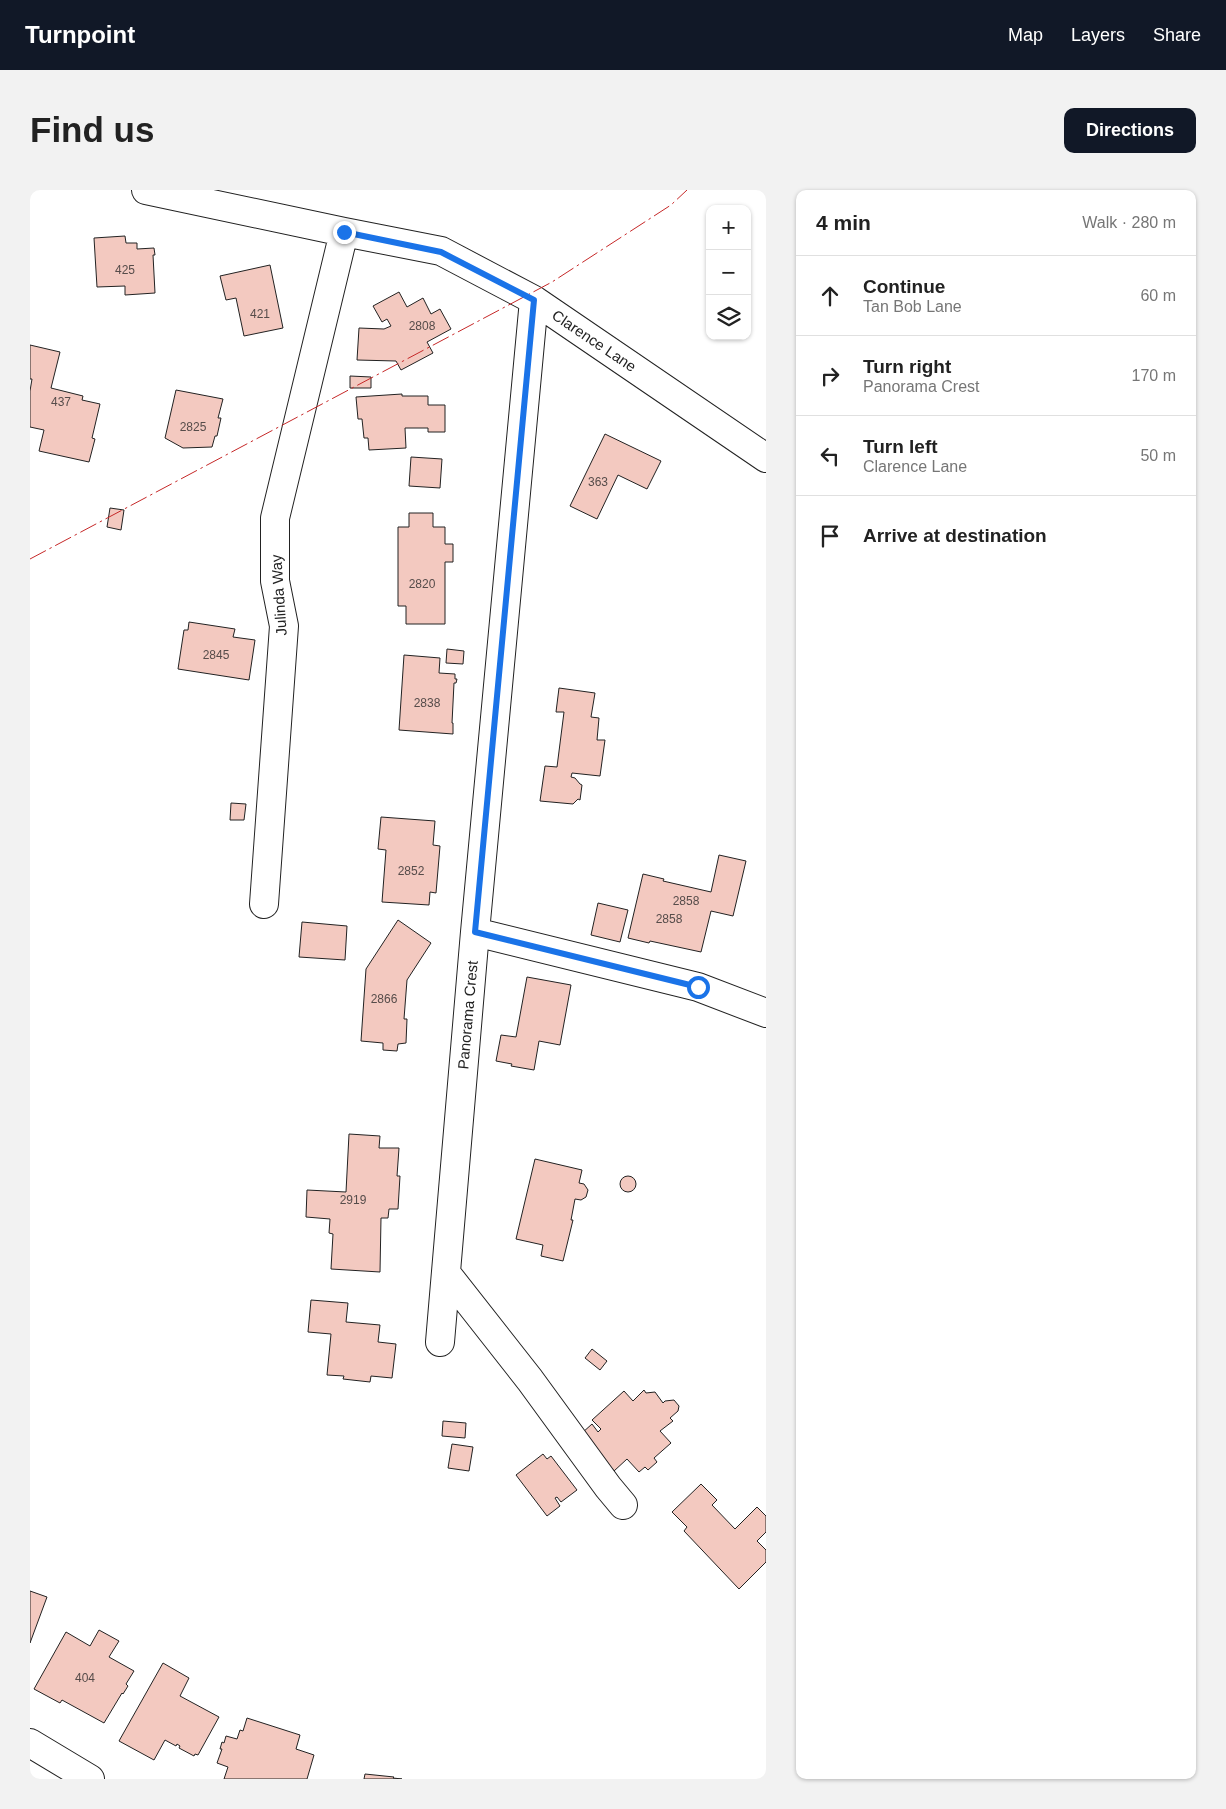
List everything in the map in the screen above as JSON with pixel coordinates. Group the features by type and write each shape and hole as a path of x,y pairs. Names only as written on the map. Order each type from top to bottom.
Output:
{"street":[{"name":"Clarence Lane","path":"146,190 441,252 534,300 766,458"},
{"name":"Julinda Way","path":"264,904 284,626 276,581 276,518 344,232"},
{"name":"Panorama Crest","path":"440,1342 475,932 534,300"},
{"path":"475,932 698,987 766,1013"},
{"path":"446,1273 508,1351 623,1505"},
{"path":"30,1743 90,1779"}],"building":[{"path":"125,236 126,243 137,243 137,249 154,248 155,293 125,295 125,286 97,287 94,238"},
{"path":"270,265 283,328 244,336 236,298 226,300 220,276"},
{"path":"399,292 407,307 423,298 431,314 440,309 451,329 427,342 433,353 401,370 396,361 357,360 359,328 384,329 391,326 387,319 382,322 373,306"},
{"path":"30,345 60,352 51,388 83,396 82,400 100,404 92,438 95,439 89,462 39,451 44,430 30,427 32,379 30,379"},
{"path":"350,376 371,377 371,388 350,388"},
{"path":"176,390 223,399 218,418 221,418 217,436 215,436 212,447 183,448 165,438"},
{"path":"402,394 402,396 428,396 428,405 445,405 445,432 428,432 428,428 405,428 406,448 369,450 368,438 364,438 362,419 358,419 356,397"},
{"path":"605,434 661,461 647,489 618,475 597,519 570,506"},
{"path":"411,457 442,459 440,488 409,486"},
{"path":"110,508 124,510 121,530 107,527"},
{"path":"409,513 433,513 433,527 445,527 445,544 453,544 453,562 445,562 445,624 406,624 406,606 398,606 398,527 409,527"},
{"path":"189,622 235,629 233,637 255,640 249,680 178,669 184,630 188,630"},
{"path":"447,649 464,651 463,664 446,663"},
{"path":"404,655 440,658 439,673 455,674 455,679 457,679 456,683 454,683 453,734 399,730"},
{"path":"559,688 595,693 591,717 599,718 597,740 605,740 600,776 572,773 571,777 575,778 582,785 580,800 578,799 573,804 540,801 545,766 557,767 564,712 556,712"},
{"path":"231,803 246,804 244,820 230,820"},
{"path":"381,817 435,821 433,845 440,846 436,893 430,892 429,905 382,902 386,850 378,849"},
{"path":"719,855 746,861 733,916 711,911 701,952 628,938 643,874 664,879 663,881 711,892"},
{"path":"598,903 628,910 620,942 591,935"},
{"path":"398,920 431,943 407,980 404,1019 407,1019 406,1043 398,1044 397,1051 383,1050 383,1043 361,1041 366,969"},
{"path":"302,922 347,926 345,960 299,957"},
{"path":"527,977 571,985 560,1045 539,1041 534,1070 496,1061 501,1035 516,1037"},
{"path":"349,1134 380,1136 379,1148 399,1148 397,1176 400,1176 398,1209 389,1209 388,1218 381,1218 380,1272 331,1269 333,1234 329,1233 330,1219 306,1217 307,1190 346,1192"},
{"path":"535,1159 582,1170 579,1183 584,1184 588,1190 586,1197 581,1200 575,1199 571,1220 573,1220 563,1261 541,1256 543,1245 516,1239"},
{"path":"625,1176 631,1176 636,1181 634,1190 625,1192 620,1187 620,1181"},
{"path":"311,1300 348,1303 346,1322 380,1325 378,1342 396,1344 392,1378 371,1376 370,1382 343,1379 344,1376 327,1375 331,1334 308,1332"},
{"path":"592,1349 607,1361 600,1370 585,1358"},
{"path":"644,1390 646,1393 655,1392 663,1403 674,1400 679,1406 678,1411 670,1418 673,1421 660,1431 671,1443 654,1458 657,1462 648,1470 645,1467 639,1472 627,1459 614,1471 582,1433 592,1424 598,1432 601,1429 592,1420 624,1391 633,1401"},
{"path":"443,1421 466,1423 465,1438 442,1436"},
{"path":"452,1444 473,1447 469,1471 448,1468"},
{"path":"543,1454 547,1459 551,1456 577,1490 561,1502 557,1497 555,1498 560,1506 547,1516 516,1475"},
{"path":"701,1484 717,1500 712,1505 735,1529 757,1507 766,1516 766,1532 757,1541 766,1550 766,1562 739,1589 684,1531 687,1527 672,1512"},
{"path":"30,1591 47,1597 30,1643"},
{"path":"99,1630 119,1641 109,1657 134,1671 126,1684 128,1686 104,1723 62,1700 60,1703 34,1689 66,1632 90,1646"},
{"path":"163,1663 189,1678 180,1696 219,1717 198,1755 195,1754 194,1756 179,1748 180,1746 177,1744 176,1746 165,1740 154,1760 119,1741"},
{"path":"247,1718 300,1735 296,1749 314,1755 307,1779 224,1779 228,1767 217,1763 222,1749 220,1749 222,1742 224,1743 226,1736 237,1739 240,1730 243,1731"},
{"path":"365,1774 394,1777 402,1779 364,1779"}],"power":[{"path":"30,559 552,282 671,205 687,190"}],"route":[{"path":"344,232 441,252 534,300 475,932 698,987"}]}
